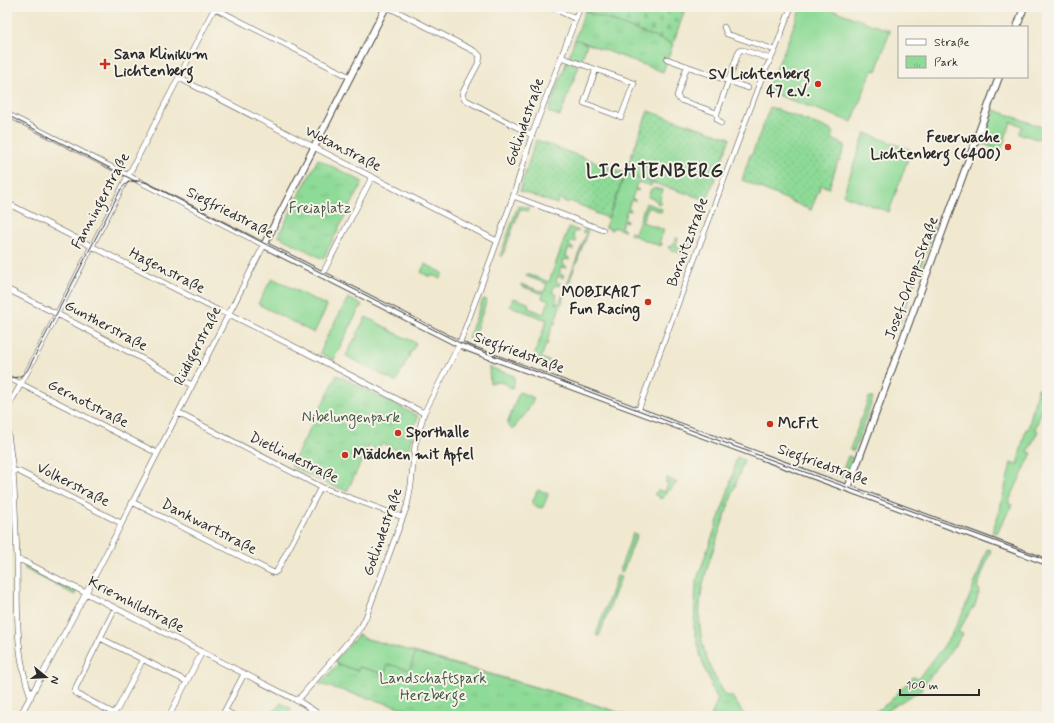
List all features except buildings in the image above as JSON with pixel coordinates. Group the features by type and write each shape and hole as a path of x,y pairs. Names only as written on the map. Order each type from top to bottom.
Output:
{"street":[{"path":"214,7 350,77"},
{"name":"Fanningerstraße","path":"7,406 21,384 214,7"},
{"name":"Rüdigerstraße","path":"20,716 86,592 386,7"},
{"path":"386,7 476,52 480,56 479,62 462,94 464,99 532,135"},
{"path":"551,7 576,19"},
{"name":"Gotlindestraße","path":"297,701 361,627 366,617 410,493 415,445 424,413 459,345 513,196 532,135 580,7"},
{"name":"Bornitzstraße","path":"638,411 757,91 792,7"},
{"path":"1017,26 1024,7"},
{"path":"724,27 727,34 775,50"},
{"path":"721,123 717,119 717,113 737,52 740,50 771,59"},
{"path":"561,57 596,69 634,83 621,116 584,103 596,69"},
{"path":"667,58 748,88"},
{"path":"687,66 677,96 680,100 717,113"},
{"name":"Wotanstraße","path":"179,78 497,242"},
{"name":"Josef-Orlopp-Straße","path":"848,488 999,78"},
{"name":"Siegfriedstraße","path":"7,114 459,345 1047,562"},
{"path":"322,275 372,178"},
{"path":"513,196 603,230"},
{"name":"Hagenstraße","path":"7,203 424,413"},
{"name":"Guntherstraße","path":"7,289 192,385"},
{"name":"Gernotstraße","path":"7,377 157,453"},
{"name":"Dietlindestraße","path":"178,413 321,487 402,517"},
{"path":"7,426 13,471 19,641 24,672 31,697"},
{"name":"Volkerstraße","path":"13,471 18,471 121,523"},
{"name":"Dankwartstraße","path":"132,502 272,573 275,573 321,487"},
{"name":"Kriemhildstraße","path":"17,560 24,560 302,703 322,716"},
{"path":"116,608 76,687 75,693 113,714 118,708 143,659"},
{"path":"100,638 186,681"},
{"path":"169,716 202,652"},
{"path":"235,716 223,713 244,674"}],"green space":[{"path":"587,7 686,7 673,44 585,11"},
{"path":"801,7 812,9 813,7 825,7 890,31 876,71 872,70 852,122 766,91 784,51"},
{"path":"585,11 673,44 663,72 575,39"},
{"path":"575,39 587,44 581,61 569,56"},
{"path":"567,61 579,66 560,116 548,112"},
{"path":"770,107 834,132 832,139 845,145 829,188 821,185 811,210 742,180 750,155 752,154"},
{"path":"995,110 1047,129 1047,138 1044,137 1036,139 1019,134 1022,126 1011,122 999,155 993,153 994,148 982,143"},
{"path":"648,111 730,138 707,200 625,174 608,218 595,213 595,211 569,201 568,203 559,199 557,204 520,191 536,140 625,173"},
{"path":"865,133 911,150 889,212 843,195"},
{"name":"Freiaplatz","path":"318,159 363,182 323,259 278,236"},
{"path":"625,174 652,183 651,186 638,182 635,188 639,190 635,190 632,198 635,201 631,200 628,208 631,211 627,210 624,219 627,222 623,221 621,228 625,230 624,231 614,227 612,230 605,227"},
{"path":"654,188 663,190 660,204 657,203 656,200 648,197 651,189"},
{"path":"646,203 662,209 661,212 648,207 642,222 664,230 659,243 663,244 660,246 629,233 635,233"},
{"path":"518,206 529,208 528,211 520,209 502,257 500,256"},
{"path":"569,227 579,231 575,231 573,237 577,240 576,242 571,241 569,246 573,248 573,250 568,249 566,256 569,260 564,259 563,264 567,268 562,267 559,273 564,276 563,278 558,276 556,281 561,284 560,286 555,285 552,292 557,295 555,304 560,302 587,232 582,233 585,229 588,230 570,283 562,300 563,301 555,321 556,322 553,324 547,345 546,344 541,358 552,362 546,368 529,360 533,359 547,320 510,306 513,298 528,303 528,308 544,314 549,301 542,298 543,294 521,286 521,284 544,292 547,284 526,276 527,274 549,282"},
{"path":"932,227 935,228 900,323 895,322 894,319 898,307 903,308"},
{"path":"692,235 694,236 686,255 669,249 668,246 672,247 676,238 678,238 676,246 686,250"},
{"path":"425,264 443,273 440,279 435,276 428,276 421,272"},
{"path":"272,278 327,306 314,333 258,304"},
{"path":"348,298 362,305 353,319 343,341 342,340 341,346 338,352 337,351 334,360 320,353 324,345 323,344"},
{"path":"483,299 487,300 473,338 493,346 495,349 468,339"},
{"path":"366,317 416,343 411,353 410,352 410,356 396,382 346,356 355,338 356,339 358,336 356,335"},
{"path":"1047,365 1047,400 1035,429 1038,431 1028,452 1032,453 1008,503 1012,505 997,533 992,532 999,513 1011,463 1017,465 1038,388 1042,389"},
{"path":"489,367 514,376 512,389 502,383 490,383"},
{"name":"Nibelungenpark","path":"337,375 418,416 412,435 408,456 382,443 378,450 369,446 347,491 325,483 291,466"},
{"path":"519,392 534,398 527,412 513,429 508,423"},
{"path":"869,397 873,398 854,451 850,449"},
{"path":"848,456 852,457 845,478 807,464 808,463 841,475"},
{"path":"737,457 744,460 708,565 700,601 700,617 704,649 709,665 727,697 731,695 745,716 711,716 718,699 710,686 712,684 701,657 694,627 696,582 726,498"},
{"path":"667,478 677,483 662,498 659,498 654,494 658,490 665,492 668,483 665,482"},
{"path":"539,490 547,493 548,495 543,507 541,508 533,505 532,503 537,491"},
{"path":"633,533 637,535 622,573 619,572"},
{"path":"987,549 991,550 977,588 980,590 974,608 972,608 958,632 963,634 940,666 921,687 922,690 878,716 869,716 888,703 913,677 918,678 934,660 956,626 977,578"},
{"path":"25,566 76,592 75,595 25,569"},
{"path":"617,576 621,577 599,636 596,635"},
{"path":"359,634 363,638 577,699 630,716 385,674 359,667 358,671 338,664 335,661"},
{"name":"Landschaftspark Herzberge","path":"415,653 577,699 630,716 430,716 320,684 338,664 357,671 359,667 385,674 388,664 410,670"},
{"path":"281,703 292,709 286,716 269,716"}],"tram line":[{"path":"7,115 137,182"},
{"path":"7,377 18,377 27,371 122,187 132,181 139,181 147,183 460,343 736,447 1047,560"}],"place":[{"name":"Sana Klinikum Lichtenberg","path":"105,64"},
{"name":"SV Lichtenberg 47 e.V.","path":"818,84"},
{"name":"Feuerwache Lichtenberg (6400)","path":"1008,147"},
{"name":"MOBIKART Fun Racing","path":"648,302"},
{"name":"McFit","path":"770,424"},
{"name":"Sporthalle","path":"398,433"},
{"name":"Mädchen mit Apfel","path":"345,455"}],"district":[{"name":"LICHTENBERG","path":"655,171"}]}
